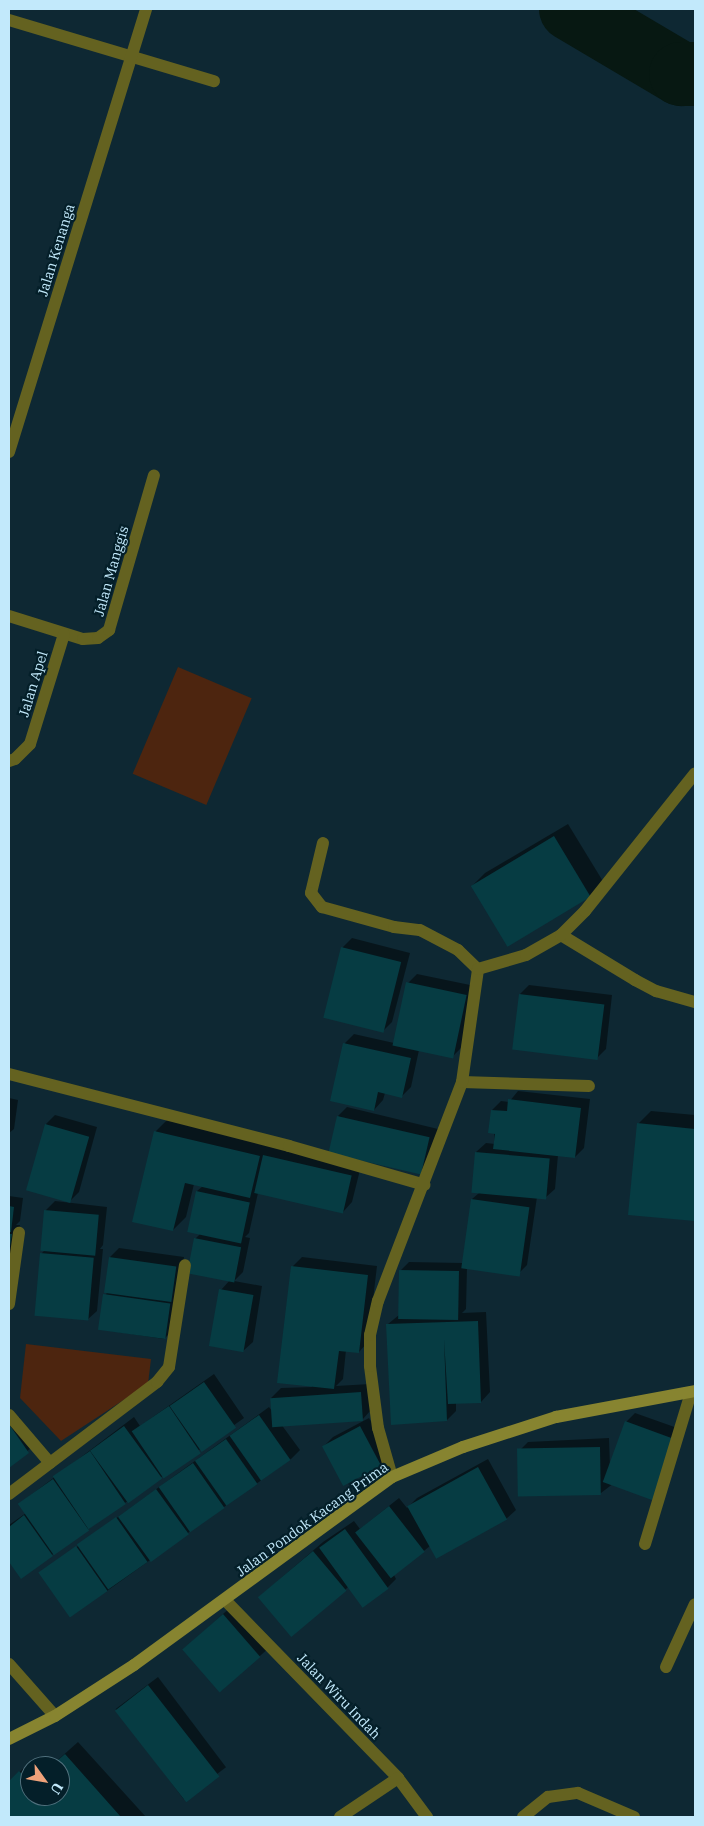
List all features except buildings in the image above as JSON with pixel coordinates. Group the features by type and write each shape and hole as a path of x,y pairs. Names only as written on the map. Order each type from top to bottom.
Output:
{"street":[{"name":"Jalan Kenanga","path":"9,452 146,9"},
{"path":"9,20 214,81"},
{"name":"Jalan Manggis","path":"9,616 83,639 98,638 110,630 154,475"},
{"name":"Jalan Apel","path":"9,761 16,759 30,744 64,634"},
{"path":"478,969 526,955 561,935 585,911 695,773"},
{"path":"323,843 311,894 322,907 394,927 420,930 458,950 478,969"},
{"path":"561,935 634,980 656,991 695,1002"},
{"path":"392,1477 378,1428 370,1366 370,1335 378,1301 425,1185 462,1082 478,969"},
{"path":"9,1074 425,1185"},
{"path":"462,1082 588,1086"},
{"path":"9,1304 19,1233"},
{"path":"9,1494 157,1382 169,1367 185,1265"},
{"path":"645,1544 693,1392"},
{"name":"Jalan Pondok Kacang Prima","path":"9,1739 55,1716 225,1600 392,1477 463,1447 556,1417 693,1392"},
{"path":"9,1415 50,1463"},
{"name":"Jalan Wiru Indah","path":"225,1600 398,1778 427,1817"},
{"path":"666,1667 695,1604"},
{"path":"9,1664 55,1716"},
{"path":"340,1817 398,1778"},
{"path":"523,1817 548,1797 578,1793 634,1817"}],"shaded area":[{"path":"178,667 252,698 206,805 133,774"},
{"path":"26,1344 151,1359 148,1384 61,1441 20,1398"}],"waterway":[{"path":"571,9 681,74 695,74"}]}
